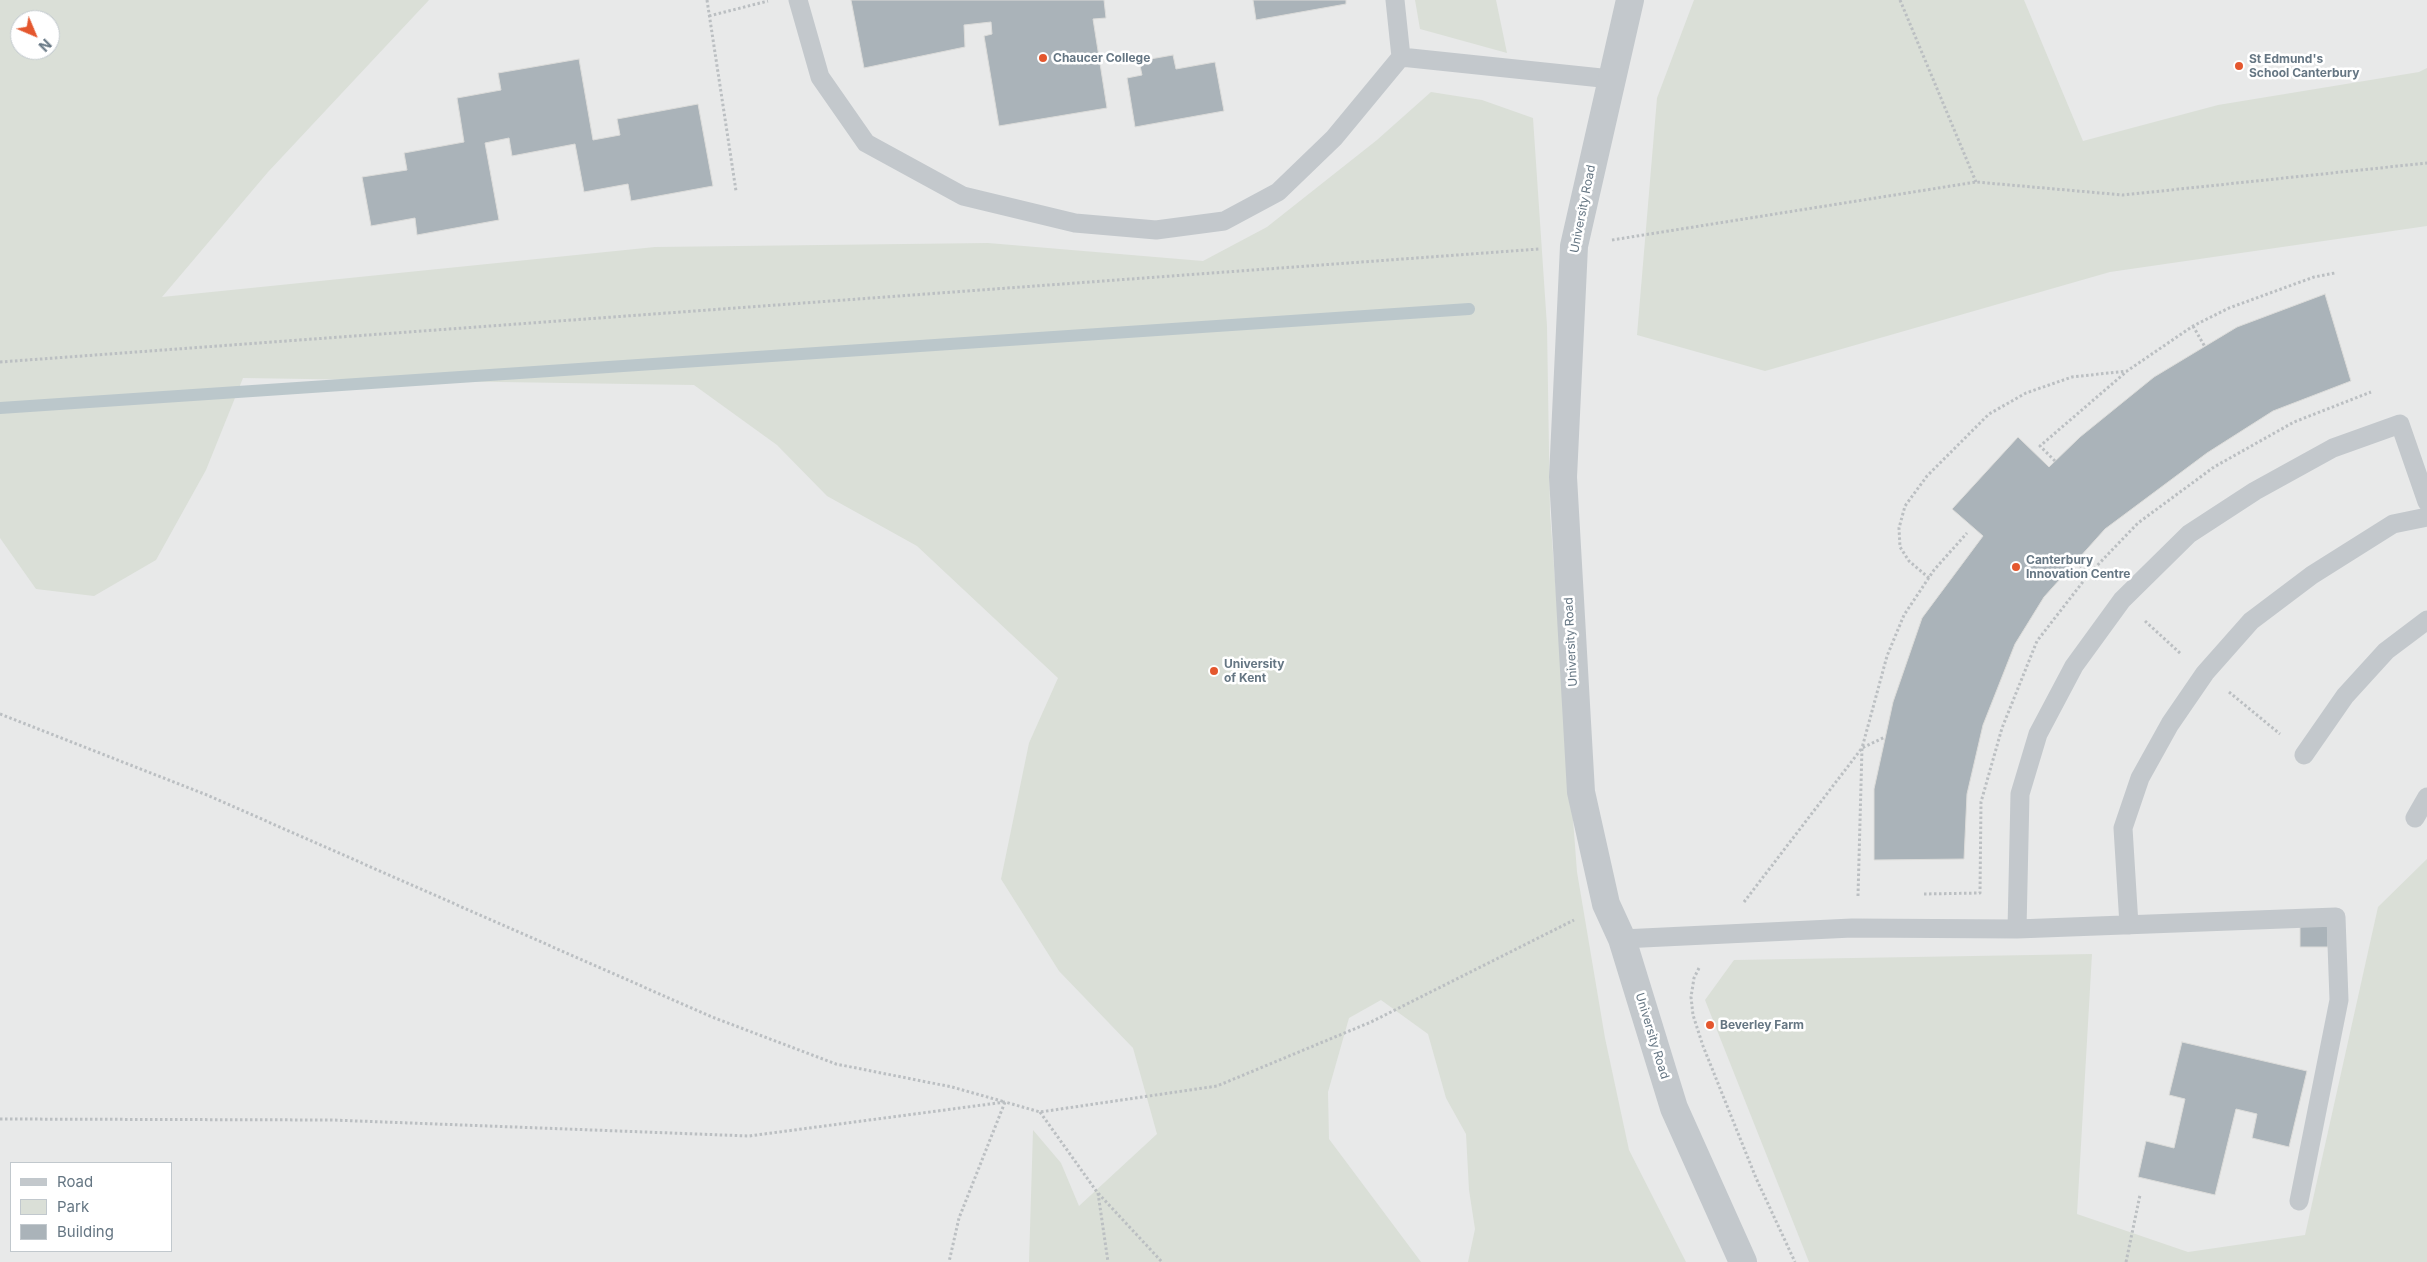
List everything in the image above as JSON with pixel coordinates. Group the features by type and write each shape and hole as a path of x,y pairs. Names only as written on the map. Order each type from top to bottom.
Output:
{"street":[{"name":"University Road","path":"1630,0 1574,246 1562,477 1581,792 1606,904 1622,939 1674,1108 1744,1262"}],"lane":[{"path":"798,0 820,77 866,143 962,196 1075,222 1156,230 1224,221 1278,192 1334,138 1401,57 1395,0"},
{"path":"1401,57 1611,79"},
{"path":"2017,929 2020,794 2038,734 2074,666 2122,600 2189,534 2255,491 2333,448 2400,424 2427,502"},
{"path":"2129,925 2123,828 2140,778 2170,724 2205,674 2251,621 2312,575 2393,524 2427,516"},
{"path":"2304,754 2345,696 2386,651 2427,620"},
{"path":"2416,818 2427,797"},
{"path":"1622,939 1852,928 2017,929 2336,918 2339,1000 2299,1201"}],"path":[{"path":"706,0 736,191"},
{"path":"708,16 771,0"},
{"path":"1900,0 1976,182"},
{"path":"0,362 1574,246 1976,182 2123,195 2427,163"},
{"path":"2055,461 2040,446 2127,371 2193,326 2266,293 2314,277 2335,273"},
{"path":"2193,326 2204,347"},
{"path":"1929,578 1909,561 1900,547 1899,528 1905,506 1927,476 1989,414 2026,393 2072,377 2127,371"},
{"path":"1923,894 1980,893 1982,802 2002,728 2037,641 2089,574 2138,523 2214,467 2294,422 2371,392"},
{"path":"1865,896 1856,896 1862,748 1887,656 1904,615 1929,578 1967,532"},
{"path":"2140,617 2169,644"},
{"path":"2248,707 2275,729"},
{"path":"0,714 208,795 712,1017 836,1064 952,1087 1040,1112 1217,1086 1371,1022 1606,904"},
{"path":"1751,904 1742,905 1862,748 1885,737"},
{"path":"1701,964 1694,978 1691,997 1696,1023 1756,1178 1795,1262"},
{"path":"0,1119 332,1120 749,1136 1005,1102"},
{"path":"950,1262 959,1218 1005,1102"},
{"path":"1040,1112 1097,1192 1162,1262"},
{"path":"1097,1192 1108,1262"},
{"path":"2126,1262 2140,1195"}],"shaded area":[{"name":"University of Kent","path":"0,0 2427,0 2427,1262 0,1262"}],"green space":[{"path":"0,0 429,0 268,172 162,297 655,247 988,243 1203,261 1267,227 1377,140 1431,92 1482,100 1533,118 1547,326 1550,513 1577,872 1605,1038 1629,1150 1686,1262 1468,1262 1475,1229 1469,1190 1466,1134 1446,1098 1428,1034 1381,1000 1349,1018 1328,1092 1329,1139 1421,1262 1029,1262 1033,1130 1061,1163 1079,1206 1157,1134 1133,1048 1059,971 1001,879 1029,743 1058,678 917,546 827,496 777,445 694,385 243,378 206,470 156,560 94,596 36,589 0,538"},
{"path":"1415,0 1496,0 1507,53 1420,29"},
{"path":"1694,0 2024,0 2083,141 2218,105 2419,72 2427,68 2427,226 2110,272 1765,371 1637,335 1657,98"},
{"path":"2427,859 2427,1262 1809,1262 1705,1000 1734,960 2092,954 2077,1214 2188,1252 2305,1235 2378,907"}],"building":[{"name":"Chaucer College","path":"851,0 1104,0 1106,18 1093,19 1107,108 999,126 984,36 992,34 991,22 964,25 965,47 864,68"},
{"path":"1253,0 1346,0 1346,4 1256,20"},
{"path":"1173,55 1176,69 1215,62 1224,111 1135,127 1127,78 1142,75 1139,61"},
{"path":"579,59 593,140 620,135 617,119 698,104 713,186 631,201 628,184 584,192 575,144 512,156 509,138 485,143 499,220 417,235 415,218 371,226 362,177 407,170 404,153 464,142 457,98 501,90 498,73"},
{"name":"Canterbury Innovation Centre","path":"2325,294 2351,381 2273,411 2207,453 2105,529 2044,597 2015,644 1983,725 1967,794 1964,859 1874,860 1874,789 1893,702 1922,618 1983,536 1952,509 2018,437 2049,467 2080,437 2154,377 2237,327"},
{"path":"2300,926 2328,926 2328,947 2300,947"},
{"path":"2182,1042 2307,1071 2289,1147 2252,1138 2257,1114 2236,1109 2215,1195 2138,1177 2146,1141 2174,1148 2185,1099 2169,1095"}],"waterway":[{"path":"0,408 1469,309"}],"place":[{"name":"Chaucer College","path":"1043,58"},
{"name":"St Edmund's School Canterbury","path":"2239,66"},
{"name":"Canterbury Innovation Centre","path":"2016,567"},
{"name":"University of Kent","path":"1214,671"},
{"name":"Beverley Farm","path":"1710,1025"}]}
